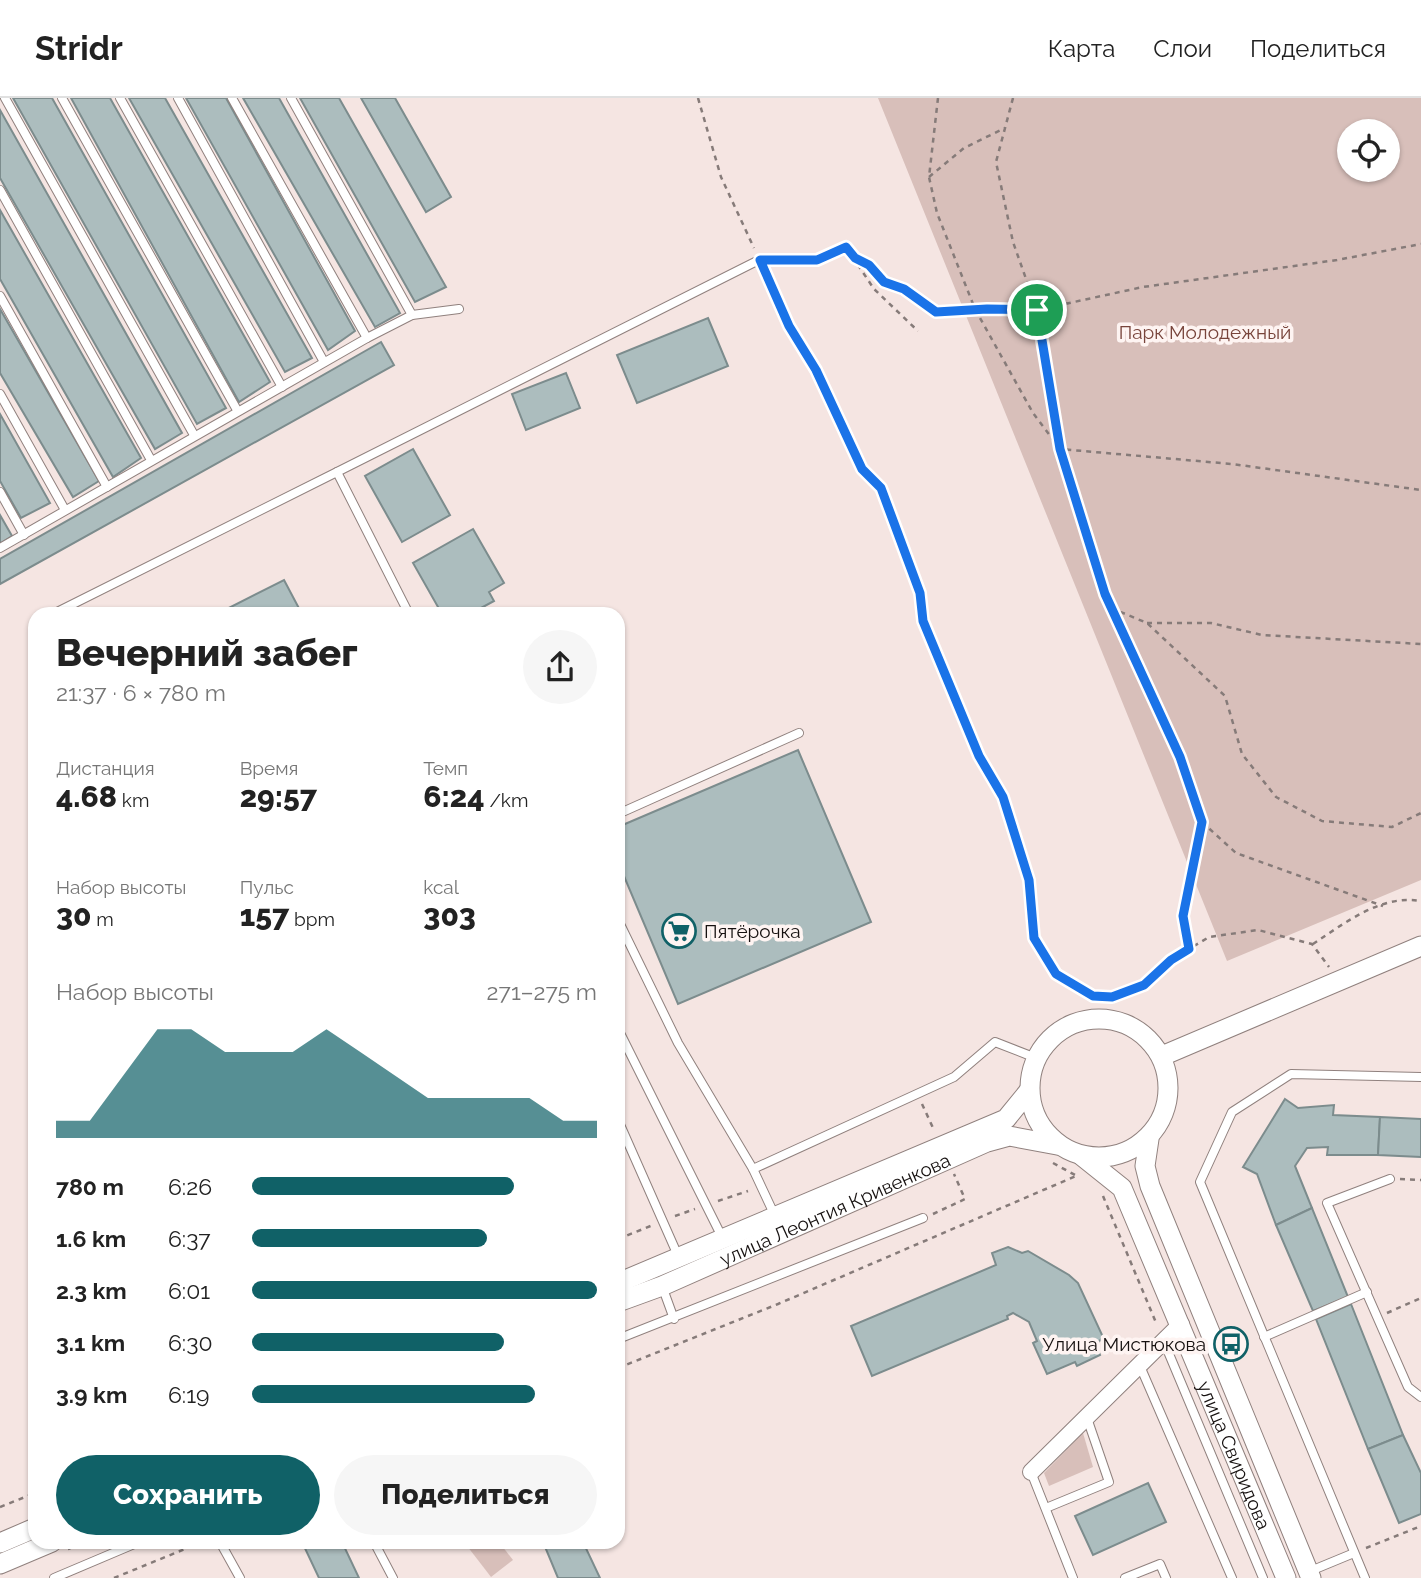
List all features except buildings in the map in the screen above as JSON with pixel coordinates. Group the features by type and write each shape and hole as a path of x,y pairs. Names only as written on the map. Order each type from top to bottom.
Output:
{"street":[{"path":"1162,1056 1421,946"},
{"path":"1092,1018 1123,1022 1148,1038 1162,1056 1168,1074 1169,1095 1160,1123 1149,1139 1113,1154 1082,1156 1051,1152 1031,1112 1028,1092 1031,1068 1046,1042 1065,1026 1092,1018"},
{"name":"улица Леонтия Кривенкова","path":"625,1280 1006,1119 1028,1092"},
{"name":"улица Леонтия Кривенкова","path":"625,1299 662,1286 987,1142 1009,1136 1051,1152"},
{"name":"улица Свиридова","path":"1149,1139 1145,1166 1150,1186 1309,1575"},
{"name":"улица Свиридова","path":"1082,1156 1122,1188 1286,1578"},
{"path":"1031,1472 1181,1324"},
{"path":"0,1543 28,1531"},
{"path":"0,1564 35,1549"}],"lane":[{"path":"5,98 194,435"},
{"path":"62,98 237,410"},
{"path":"120,98 282,387"},
{"path":"178,98 324,362"},
{"path":"232,98 367,338"},
{"path":"291,98 412,315"},
{"path":"0,190 152,460"},
{"path":"67,607 760,260"},
{"path":"0,296 107,487"},
{"path":"0,548 367,338 412,315 459,309"},
{"path":"0,394 65,510"},
{"path":"337,472 405,607"},
{"path":"0,492 24,535"},
{"path":"625,811 799,733"},
{"path":"625,934 678,1043 753,1169 776,1217"},
{"path":"753,1169 954,1077 995,1042 1037,1058"},
{"path":"625,1043 724,1239"},
{"path":"1365,1578 1200,1182 1232,1112 1291,1074 1421,1077"},
{"path":"625,1136 679,1258"},
{"path":"1390,1179 1327,1203 1408,1387 1421,1397"},
{"path":"625,1336 923,1218"},
{"path":"662,1286 674,1319"},
{"path":"1264,1337 1367,1292"},
{"path":"1164,1342 1262,1578"},
{"path":"1140,1366 1231,1578"},
{"path":"1045,1508 1109,1482 1087,1418"},
{"path":"1031,1472 1073,1578"},
{"path":"54,1578 122,1549"},
{"path":"224,1549 240,1578"},
{"path":"377,1549 393,1578"},
{"path":"1309,1575 1354,1553"},
{"path":"1125,1578 1160,1564 1166,1578"}],"path":[{"path":"698,98 721,177 789,326 816,370 862,469 881,488 920,593 923,621 979,756 1003,797 1029,880 1034,938 1056,974 1093,996 1112,997 1144,985 1171,960 1209,937 1258,930 1312,944 1327,962 1336,983"},
{"path":"938,98 929,177 937,212 975,309 1033,413 1060,449 1232,464 1421,490"},
{"path":"1013,98 996,162 1013,242 1037,310 1060,449 1111,608 1180,757 1202,822 1236,853 1383,906"},
{"path":"929,177 964,148 1005,128"},
{"path":"855,258 869,265 884,282 904,289 936,312 975,309 1037,310 1143,286 1337,260 1421,244"},
{"path":"760,260 817,260 846,247 874,289 918,331"},
{"path":"1111,608 1147,623 1225,696 1242,754 1276,797 1322,821 1392,827 1421,813"},
{"path":"1147,623 1211,623 1262,635 1421,644"},
{"path":"1189,949 1183,916 1202,822"},
{"path":"1312,944 1356,913 1410,899 1421,901"},
{"path":"625,1365 778,1304 1076,1176 1051,1152"},
{"path":"923,1218 965,1199 954,1174 965,1169"},
{"path":"1390,1179 1421,1180"},
{"path":"625,1236 761,1186"},
{"path":"1100,1189 1164,1342"},
{"path":"1377,1317 1421,1298"},
{"path":"0,1507 28,1496"},
{"path":"1354,1553 1421,1526"},
{"path":"114,1578 185,1549"}],"green space":[{"name":"Парк Молодежный","path":"878,98 1421,98 1421,880 1227,961"},
{"path":"1083,1433 1093,1467 1049,1486 1044,1473"},
{"path":"469,1549 504,1549 513,1560 491,1577"}],"place":[{"name":"Пятёрочка","path":"679,931"},
{"name":"Улица Мистюкова","path":"1231,1344"}],"route":[{"path":"846,247 855,258 869,265 884,282 904,289 918,302 936,312 1037,310 1060,449 1105,594 1180,757 1202,822 1183,916 1189,949 1171,960 1144,985 1112,997 1093,996 1056,974 1034,938 1029,880 1003,797 979,756 923,621 920,593 881,488 862,469 816,370 789,326 760,260 817,260 846,247"}]}
